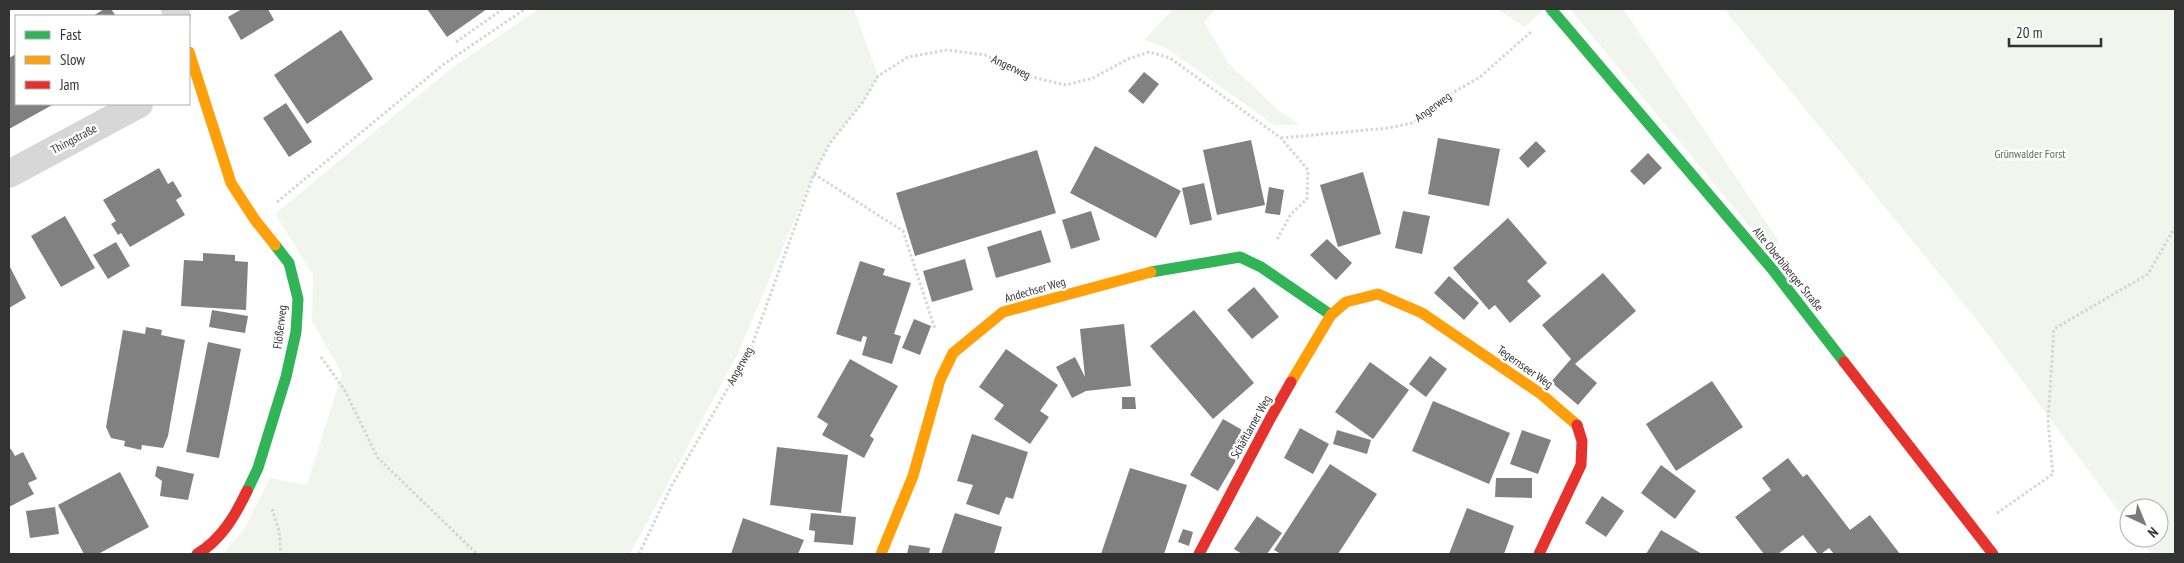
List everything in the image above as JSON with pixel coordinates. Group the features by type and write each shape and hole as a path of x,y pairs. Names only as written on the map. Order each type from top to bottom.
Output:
{"street":[{"name":"Alte Oberbiberger Straße","path":"1552,10 1772,269 1993,554"},
{"name":"Flößerweg","path":"191,67 231,183 255,220 289,263 298,299 296,332 286,377 258,468 234,518 207,548 197,554"},
{"name":"Thingstraße","path":"9,174 136,105"},
{"name":"Andechser Weg","path":"881,554 913,476 940,380 953,353 1003,312 1165,268 1240,256 1331,315"},
{"name":"Tegernseer Weg","path":"1331,315 1346,302 1378,294 1422,314 1541,394 1576,423 1582,441 1581,465 1539,554"},
{"name":"Schäftlarner Weg","path":"1199,554 1270,419 1331,315"}],"path":[{"path":"456,42 503,9"},
{"path":"255,220 444,64 525,9"},
{"name":"Angerweg","path":"639,554 672,485 751,348 814,174 830,143 863,102 878,76 908,57 947,50 985,55 1032,77 1066,85 1093,78 1128,59 1149,52 1170,58 1281,138 1388,128 1413,123 1435,104 1480,77 1552,10"},
{"path":"1261,268 1291,214 1307,199 1308,170 1281,138"},
{"path":"814,174 903,232 937,334 953,353"},
{"path":"1973,529 2053,474 2048,421 2054,329 2148,274 2175,227"},
{"path":"296,332 320,356 344,389 378,458 477,554"}],"green space":[{"path":"538,9 854,9 878,76 863,102 830,143 814,174 738,353 630,554 223,554 245,528 270,478 307,485 342,374 312,321 313,275 275,214 448,71"},
{"path":"1173,9 1216,9 1204,22 1229,64 1278,110 1300,125 1274,125 1168,49 1144,40"},
{"path":"1496,9 1545,9 1525,27"},
{"path":"1570,9 1624,10 1778,240 1779,262"},
{"name":"Grünwalder Forst","path":"1724,9 2175,9 2175,554 2151,554 2146,548 2169,548 2169,498 2119,498 2119,512 1980,324"}],"building":[{"path":"104,9 111,9 115,15 95,15"},
{"path":"242,9 268,9 274,20 241,40 228,17"},
{"path":"427,9 487,9 447,37"},
{"path":"341,30 373,79 307,124 274,75"},
{"path":"15,55 15,105 52,105 9,129 9,58"},
{"path":"1144,72 1159,84 1143,104 1128,91"},
{"path":"286,103 312,142 289,157 263,118"},
{"path":"1438,138 1500,149 1489,206 1428,194"},
{"path":"1251,140 1265,205 1217,215 1203,150"},
{"path":"1536,141 1546,151 1528,168 1519,158"},
{"path":"1095,146 1181,191 1156,238 1070,193"},
{"path":"1037,150 1056,213 915,256 896,193"},
{"path":"1648,153 1662,168 1644,185 1630,171"},
{"path":"159,168 168,184 173,181 182,196 176,200 185,215 130,247 121,233 118,235 111,224 116,221 103,200"},
{"path":"1363,172 1381,234 1338,247 1320,185"},
{"path":"1204,183 1212,220 1190,225 1182,188"},
{"path":"1269,187 1284,190 1280,215 1265,213"},
{"path":"1091,211 1100,240 1071,249 1062,220"},
{"path":"1403,211 1430,216 1422,254 1395,248"},
{"path":"65,216 95,268 61,287 31,236"},
{"path":"1508,218 1547,263 1527,281 1541,296 1510,323 1495,305 1489,310 1453,268"},
{"path":"1041,230 1051,262 996,278 987,247"},
{"path":"1327,239 1352,263 1336,280 1310,255"},
{"path":"116,242 130,266 108,279 93,255"},
{"path":"203,253 235,255 235,261 248,262 246,310 181,306 184,260 203,261"},
{"path":"965,259 973,290 932,302 923,271"},
{"path":"860,261 885,269 883,275 911,283 894,334 901,336 892,364 862,355 867,337 863,336 861,342 836,334"},
{"path":"9,265 26,298 9,308"},
{"path":"1603,273 1636,311 1575,364 1597,383 1578,405 1551,382 1571,359 1542,325"},
{"path":"1449,276 1479,303 1464,320 1434,293"},
{"path":"1254,287 1279,317 1252,339 1227,310"},
{"path":"212,310 248,316 245,333 209,327"},
{"path":"1194,310 1254,383 1213,419 1150,346"},
{"path":"914,319 931,326 920,355 902,348"},
{"path":"1124,324 1131,386 1086,391 1072,398 1056,367 1075,357 1085,377 1080,329"},
{"path":"146,327 162,330 161,335 185,340 168,436 163,448 142,445 141,450 124,446 125,441 111,438 106,427 123,330 145,334"},
{"path":"208,342 241,349 219,458 186,452"},
{"path":"1006,349 1058,385 1040,411 1049,417 1030,444 994,419 1004,405 979,387"},
{"path":"1430,356 1447,369 1426,397 1409,384"},
{"path":"850,359 898,386 870,436 874,439 864,458 822,435 828,424 817,417"},
{"path":"1370,362 1409,390 1373,439 1335,412"},
{"path":"1712,381 1743,427 1676,471 1646,424"},
{"path":"1122,397 1135,397 1136,409 1122,409"},
{"path":"1433,401 1510,433 1489,484 1412,451"},
{"path":"1223,419 1251,435 1218,491 1190,475"},
{"path":"1300,428 1329,444 1313,474 1284,458"},
{"path":"1337,430 1371,440 1367,454 1333,444"},
{"path":"1522,430 1551,440 1538,474 1510,464"},
{"path":"972,434 1028,452 1013,499 1006,497 999,515 966,504 973,485 957,481"},
{"path":"777,447 848,455 841,513 770,505"},
{"path":"11,449 15,456 23,452 37,479 28,483 34,494 9,507 9,450"},
{"path":"1788,458 1803,477 1807,474 1850,530 1870,515 1900,554 1834,554 1829,548 1818,554 1803,535 1778,554 1764,554 1735,517 1771,490 1762,478"},
{"path":"1330,464 1377,494 1338,554 1281,554 1274,550"},
{"path":"1661,465 1696,491 1675,519 1641,493"},
{"path":"157,466 194,474 188,500 160,496 162,481 155,476"},
{"path":"1130,468 1187,485 1164,554 1101,554"},
{"path":"120,472 149,527 98,554 84,554 58,505"},
{"path":"1496,478 1532,478 1532,498 1495,497"},
{"path":"1602,496 1624,511 1606,537 1585,523"},
{"path":"55,507 59,534 30,538 26,511"},
{"path":"1467,508 1514,526 1504,554 1449,554"},
{"path":"811,513 856,517 853,545 814,542 815,531 809,530"},
{"path":"955,513 1002,527 994,554 941,554"},
{"path":"1257,516 1282,533 1267,554 1242,554 1234,549"},
{"path":"743,518 804,540 798,554 731,554"},
{"path":"1183,529 1193,532 1189,546 1178,542"},
{"path":"1661,530 1702,554 1646,554"},
{"path":"909,545 930,548 929,554 907,554"}],"traffic: fast":[{"path":"1551,9 1772,269 1844,362"},
{"path":"247,491 258,468 286,377 296,332 298,299 289,263 275,245"},
{"path":"1151,272 1240,257 1261,267 1331,315"}],"traffic: slow":[{"path":"190,55 231,183 255,220 275,245"},
{"path":"881,554 913,476 940,380 953,353 1003,312 1151,272"},
{"path":"1291,382 1331,315 1346,302 1378,294 1422,313 1541,394 1577,425"}],"traffic: jam":[{"path":"1844,362 1993,554"},
{"path":"1199,554 1291,382"},
{"path":"1539,554 1581,465 1582,441 1577,425"},
{"path":"197,554 220,535 238,509 247,491"}]}
